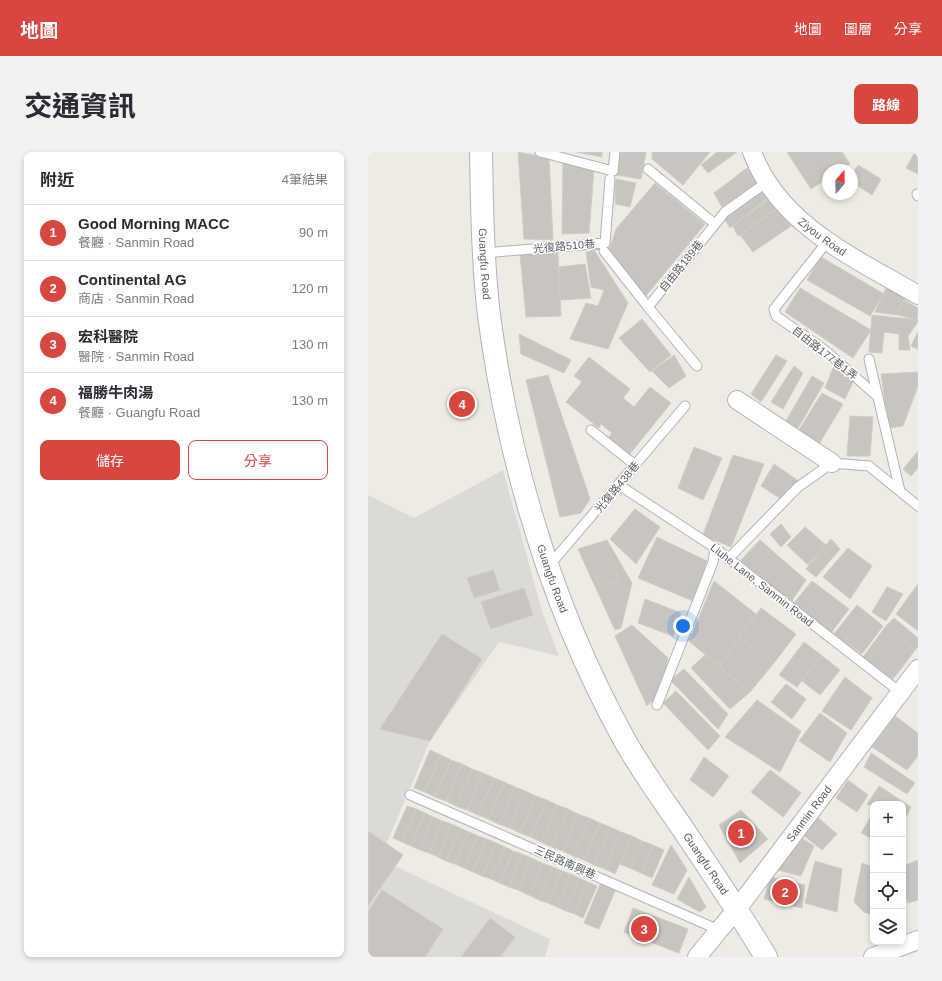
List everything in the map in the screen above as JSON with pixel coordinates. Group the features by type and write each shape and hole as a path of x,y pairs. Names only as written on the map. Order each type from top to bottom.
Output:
{"main road":[{"name":"Guangfu Road","path":"481,152 486,295 491,330 508,430 520,478 548,567 575,638 602,696 625,740 640,765 737,909 766,957"}],"street":[{"name":"Ziyou Road","path":"752,152 767,182 784,205 802,223 827,242 918,295"},
{"path":"737,400 832,463"},
{"name":"Sanmin Road","path":"697,957 737,909 918,669"},
{"path":"873,957 918,940"}],"lane":[{"path":"540,152 613,171 615,152"},
{"path":"648,169 715,224"},
{"name":"光復路510巷","path":"484,253 605,243 610,179"},
{"name":"自由路189巷","path":"648,307 725,212 767,182"},
{"name":"自由路177巷1弄","path":"827,242 774,309 776,316 826,351 878,396"},
{"path":"604,251 696,366"},
{"path":"869,359 900,491"},
{"name":"光復路438巷","path":"548,567 685,406"},
{"path":"591,430 635,465"},
{"path":"728,559 798,487 832,463 869,466 918,506"},
{"name":"Liuhe Lane, Sanmin Road","path":"619,485 715,548 900,692"},
{"path":"657,705 713,562 715,548"},
{"name":"三民路南興巷","path":"410,795 719,930"}],"shaded area":[{"path":"503,470 542,611 559,656 499,642 430,741 380,859 550,939 545,957 368,957 368,495 414,518"}],"building":[{"path":"518,152 549,158 553,240 524,239"},
{"path":"576,152 602,152 602,157"},
{"path":"619,152 646,152 641,179 616,175"},
{"path":"652,152 710,152 683,185 652,159"},
{"path":"717,152 737,152 708,173 701,165"},
{"path":"787,152 842,152 850,164 822,164 822,182 811,189"},
{"path":"915,152 918,153 918,174 906,168"},
{"path":"563,163 594,169 589,233 562,234"},
{"path":"858,165 881,179 872,195 858,186"},
{"path":"747,168 757,183 722,207 714,193"},
{"path":"616,179 636,183 630,207 615,204"},
{"path":"655,183 705,224 645,297 609,251 616,229"},
{"path":"762,190 768,198 730,228 725,219"},
{"path":"770,198 777,208 738,236 733,226"},
{"path":"777,208 791,226 753,252 740,235"},
{"path":"594,250 628,303 608,349 570,339 586,303 598,306 604,290 591,287 586,252"},
{"path":"558,253 561,316 526,317 520,254"},
{"path":"821,257 884,294 870,316 807,280"},
{"path":"585,264 591,298 560,300 559,267"},
{"path":"888,284 907,294 897,315 875,312"},
{"path":"800,288 871,330 853,358 785,312"},
{"path":"904,300 918,308 917,320 895,314"},
{"path":"872,315 918,320 908,336 910,350 899,350 899,334 884,332 882,353 869,352"},
{"path":"642,319 671,355 650,372 619,338"},
{"path":"918,332 918,349 911,346"},
{"path":"519,334 571,360 564,373 521,354"},
{"path":"674,355 686,376 669,388 652,371"},
{"path":"776,355 787,361 761,402 751,394"},
{"path":"589,357 630,389 623,398 634,407 650,387 671,403 624,461 603,445 612,433 601,424 599,428 566,402 582,382 574,376"},
{"path":"794,366 803,373 783,409 771,402"},
{"path":"833,368 854,380 845,399 825,388"},
{"path":"918,372 918,386 903,426 889,428 881,374"},
{"path":"548,375 590,499 581,513 560,517 526,380"},
{"path":"812,376 824,383 798,428 786,421"},
{"path":"822,393 843,404 819,444 799,430"},
{"path":"850,416 873,417 870,456 847,456"},
{"path":"694,447 722,458 703,500 678,488"},
{"path":"918,451 918,468 911,476 903,469"},
{"path":"733,455 764,464 731,547 703,535"},
{"path":"774,464 800,482 784,501 761,486"},
{"path":"635,509 660,527 636,564 610,539"},
{"path":"781,524 791,537 781,547 770,534"},
{"path":"805,527 826,545 808,565 787,545"},
{"path":"657,537 707,561 693,601 638,578"},
{"path":"831,539 840,549 816,577 806,569"},
{"path":"607,540 632,583 621,628 615,630 578,549"},
{"path":"760,540 806,580 791,602 740,561"},
{"path":"848,548 872,566 850,599 823,577"},
{"path":"614,567 619,580 600,588 595,573"},
{"path":"493,570 500,590 474,598 467,578"},
{"path":"714,581 756,614 720,667 689,641"},
{"path":"812,581 849,609 831,633 794,603"},
{"path":"918,584 918,631 896,614"},
{"path":"887,587 903,594 886,621 872,612"},
{"path":"524,588 533,615 491,629 481,602"},
{"path":"645,599 681,613 673,636 638,623"},
{"path":"857,605 867,613 844,641 834,634"},
{"path":"761,608 796,634 774,663 739,637"},
{"path":"867,613 883,626 862,654 844,641"},
{"path":"894,618 918,638 918,647 915,650 886,626"},
{"path":"632,625 668,658 662,692 647,706 615,636"},
{"path":"886,626 915,650 904,665 875,641"},
{"path":"442,634 482,659 430,741 380,729"},
{"path":"739,637 774,663 750,692 720,667"},
{"path":"875,641 904,665 892,680 863,657"},
{"path":"804,642 821,655 797,687 779,675"},
{"path":"705,655 750,692 730,709 691,668"},
{"path":"821,655 840,670 820,695 802,681"},
{"path":"684,669 728,714 718,729 670,680"},
{"path":"845,677 872,698 851,730 822,711"},
{"path":"786,684 806,699 792,719 771,702"},
{"path":"676,691 720,736 708,750 663,703"},
{"path":"757,700 801,731 780,772 725,737"},
{"path":"820,713 847,733 830,762 799,741"},
{"path":"895,716 918,733 918,756 907,770 872,747"},
{"path":"430,750 441,755 425,792 414,788"},
{"path":"871,753 915,783 907,794 864,767"},
{"path":"441,755 451,760 435,797 425,792"},
{"path":"704,757 729,776 713,797 690,780"},
{"path":"451,760 462,764 446,801 435,797"},
{"path":"462,764 472,769 456,806 446,801"},
{"path":"472,769 483,773 467,810 456,806"},
{"path":"770,770 801,793 783,817 751,792"},
{"path":"483,773 494,778 478,815 467,810"},
{"path":"494,778 504,782 488,819 478,815"},
{"path":"848,780 868,795 857,812 836,798"},
{"path":"504,782 515,787 499,824 488,819"},
{"path":"879,786 902,801 870,801 870,806 867,804"},
{"path":"515,787 525,791 510,828 499,824"},
{"path":"525,791 536,796 520,833 510,828"},
{"path":"536,796 547,800 531,837 520,833"},
{"path":"547,800 557,805 541,842 531,837"},
{"path":"906,804 911,807 906,817"},
{"path":"557,805 568,809 552,847 541,842"},
{"path":"407,806 416,809 402,842 393,838"},
{"path":"416,809 425,813 411,846 402,842"},
{"path":"568,809 578,814 563,851 552,847"},
{"path":"741,810 768,839 740,863 719,825"},
{"path":"425,813 433,817 420,850 411,846"},
{"path":"578,814 589,818 573,856 563,851"},
{"path":"816,816 837,834 822,850 802,834"},
{"path":"433,817 442,821 429,853 420,850"},
{"path":"589,818 600,823 584,860 573,856"},
{"path":"870,818 870,838 861,833"},
{"path":"442,821 451,824 438,857 429,853"},
{"path":"600,823 610,827 594,865 584,860"},
{"path":"451,824 460,828 446,861 438,857"},
{"path":"610,827 621,832 605,869 594,865"},
{"path":"460,828 469,832 455,864 446,861"},
{"path":"368,831 403,855 368,906"},
{"path":"469,832 478,836 464,868 455,864"},
{"path":"621,832 632,836 615,874 605,869"},
{"path":"478,836 487,839 473,872 464,868"},
{"path":"632,836 642,841 630,868 620,864"},
{"path":"487,839 496,843 482,876 473,872"},
{"path":"803,839 814,846 801,876 777,870"},
{"path":"642,841 653,845 641,873 630,868"},
{"path":"496,843 505,847 491,879 482,876"},
{"path":"653,845 664,850 652,878 641,873"},
{"path":"671,845 687,870 674,894 652,885"},
{"path":"505,847 513,851 500,883 491,879"},
{"path":"513,851 522,854 509,887 500,883"},
{"path":"522,854 531,858 518,890 509,887"},
{"path":"531,858 542,863 529,895 518,890"},
{"path":"918,860 918,900 908,903 906,897 906,865"},
{"path":"815,861 842,869 837,912 805,903"},
{"path":"542,863 553,867 539,900 529,895"},
{"path":"862,863 870,866 870,914 864,912 854,902"},
{"path":"553,867 562,871 548,903 539,900"},
{"path":"562,871 570,874 557,907 548,903"},
{"path":"570,874 579,878 566,911 557,907"},
{"path":"689,877 706,907 700,912 677,899"},
{"path":"770,877 805,885 802,908 764,899"},
{"path":"579,878 588,882 575,914 566,911"},
{"path":"602,880 617,886 599,929 584,923"},
{"path":"588,882 597,886 583,918 575,914"},
{"path":"382,890 443,929 425,957 368,957 368,912"},
{"path":"633,908 688,929 679,953 624,932"},
{"path":"490,918 515,937 500,957 461,957"}],"place":[{"name":"福勝牛肉湯","path":"462,404"},
{"name":"Good Morning MACC","path":"741,833"},
{"name":"Continental AG","path":"785,892"},
{"name":"宏科醫院","path":"644,929"}]}
